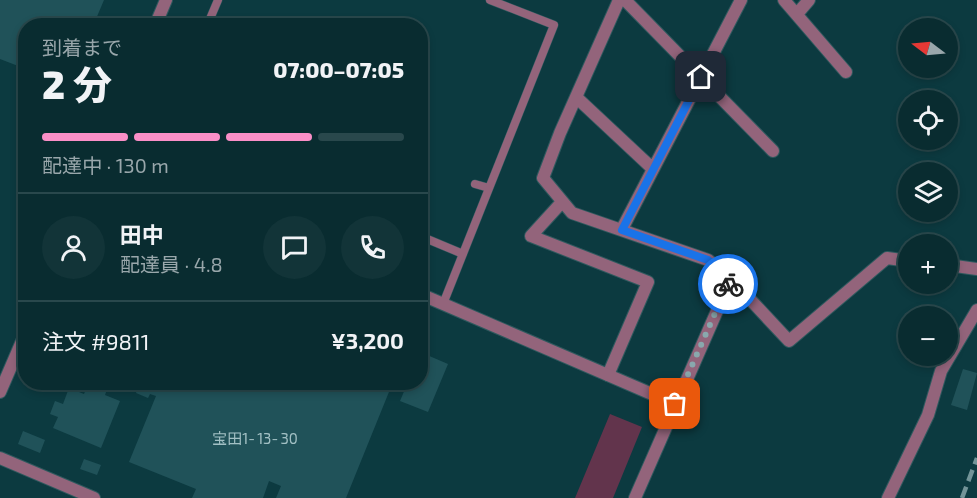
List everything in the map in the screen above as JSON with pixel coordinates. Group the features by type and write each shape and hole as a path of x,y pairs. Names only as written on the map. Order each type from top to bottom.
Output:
{"street":[{"path":"158,18 166,0"},
{"path":"619,0 543,178 572,213 708,260 731,279 789,341 887,258 898,260"},
{"path":"625,0 773,151"},
{"path":"622,230 741,0"},
{"path":"784,0 846,72"},
{"path":"796,14 809,0"},
{"path":"576,97 653,170"},
{"path":"562,202 531,236 648,282 608,375"},
{"path":"958,266 977,268"},
{"path":"635,498 731,279"},
{"path":"428,297 675,404"},
{"path":"888,498 928,415 941,371 977,310"},
{"path":"0,392 18,350"},
{"path":"0,458 94,498"}],"lane":[{"path":"210,18 218,0"},
{"path":"443,304 554,25 490,0"},
{"path":"475,184 489,188"},
{"path":"428,239 463,254"}],"shaded area":[{"path":"610,414 642,427 613,498 575,498"}],"building":[{"path":"0,0 104,0 96,18 18,18 18,66 0,59"},
{"path":"428,355 448,364 428,412 400,401 405,390 428,390"},
{"path":"963,369 977,373 967,410 951,405"},
{"path":"68,390 84,394 86,390 107,390 105,395 120,401 101,448 53,428 58,417 50,414 55,401 63,404"},
{"path":"137,390 390,390 346,498 276,498 281,486 269,481 263,498 192,498 196,489 129,462 156,396 150,394 148,398 136,393"},
{"path":"23,431 45,440 40,453 18,444"},
{"path":"84,459 101,465 97,475 80,469"}],"railway":[{"path":"962,498 977,458"}],"way so far":[{"path":"675,404 728,284"}],"route":[{"path":"701,77 622,230 708,260 731,279 728,284"}]}
